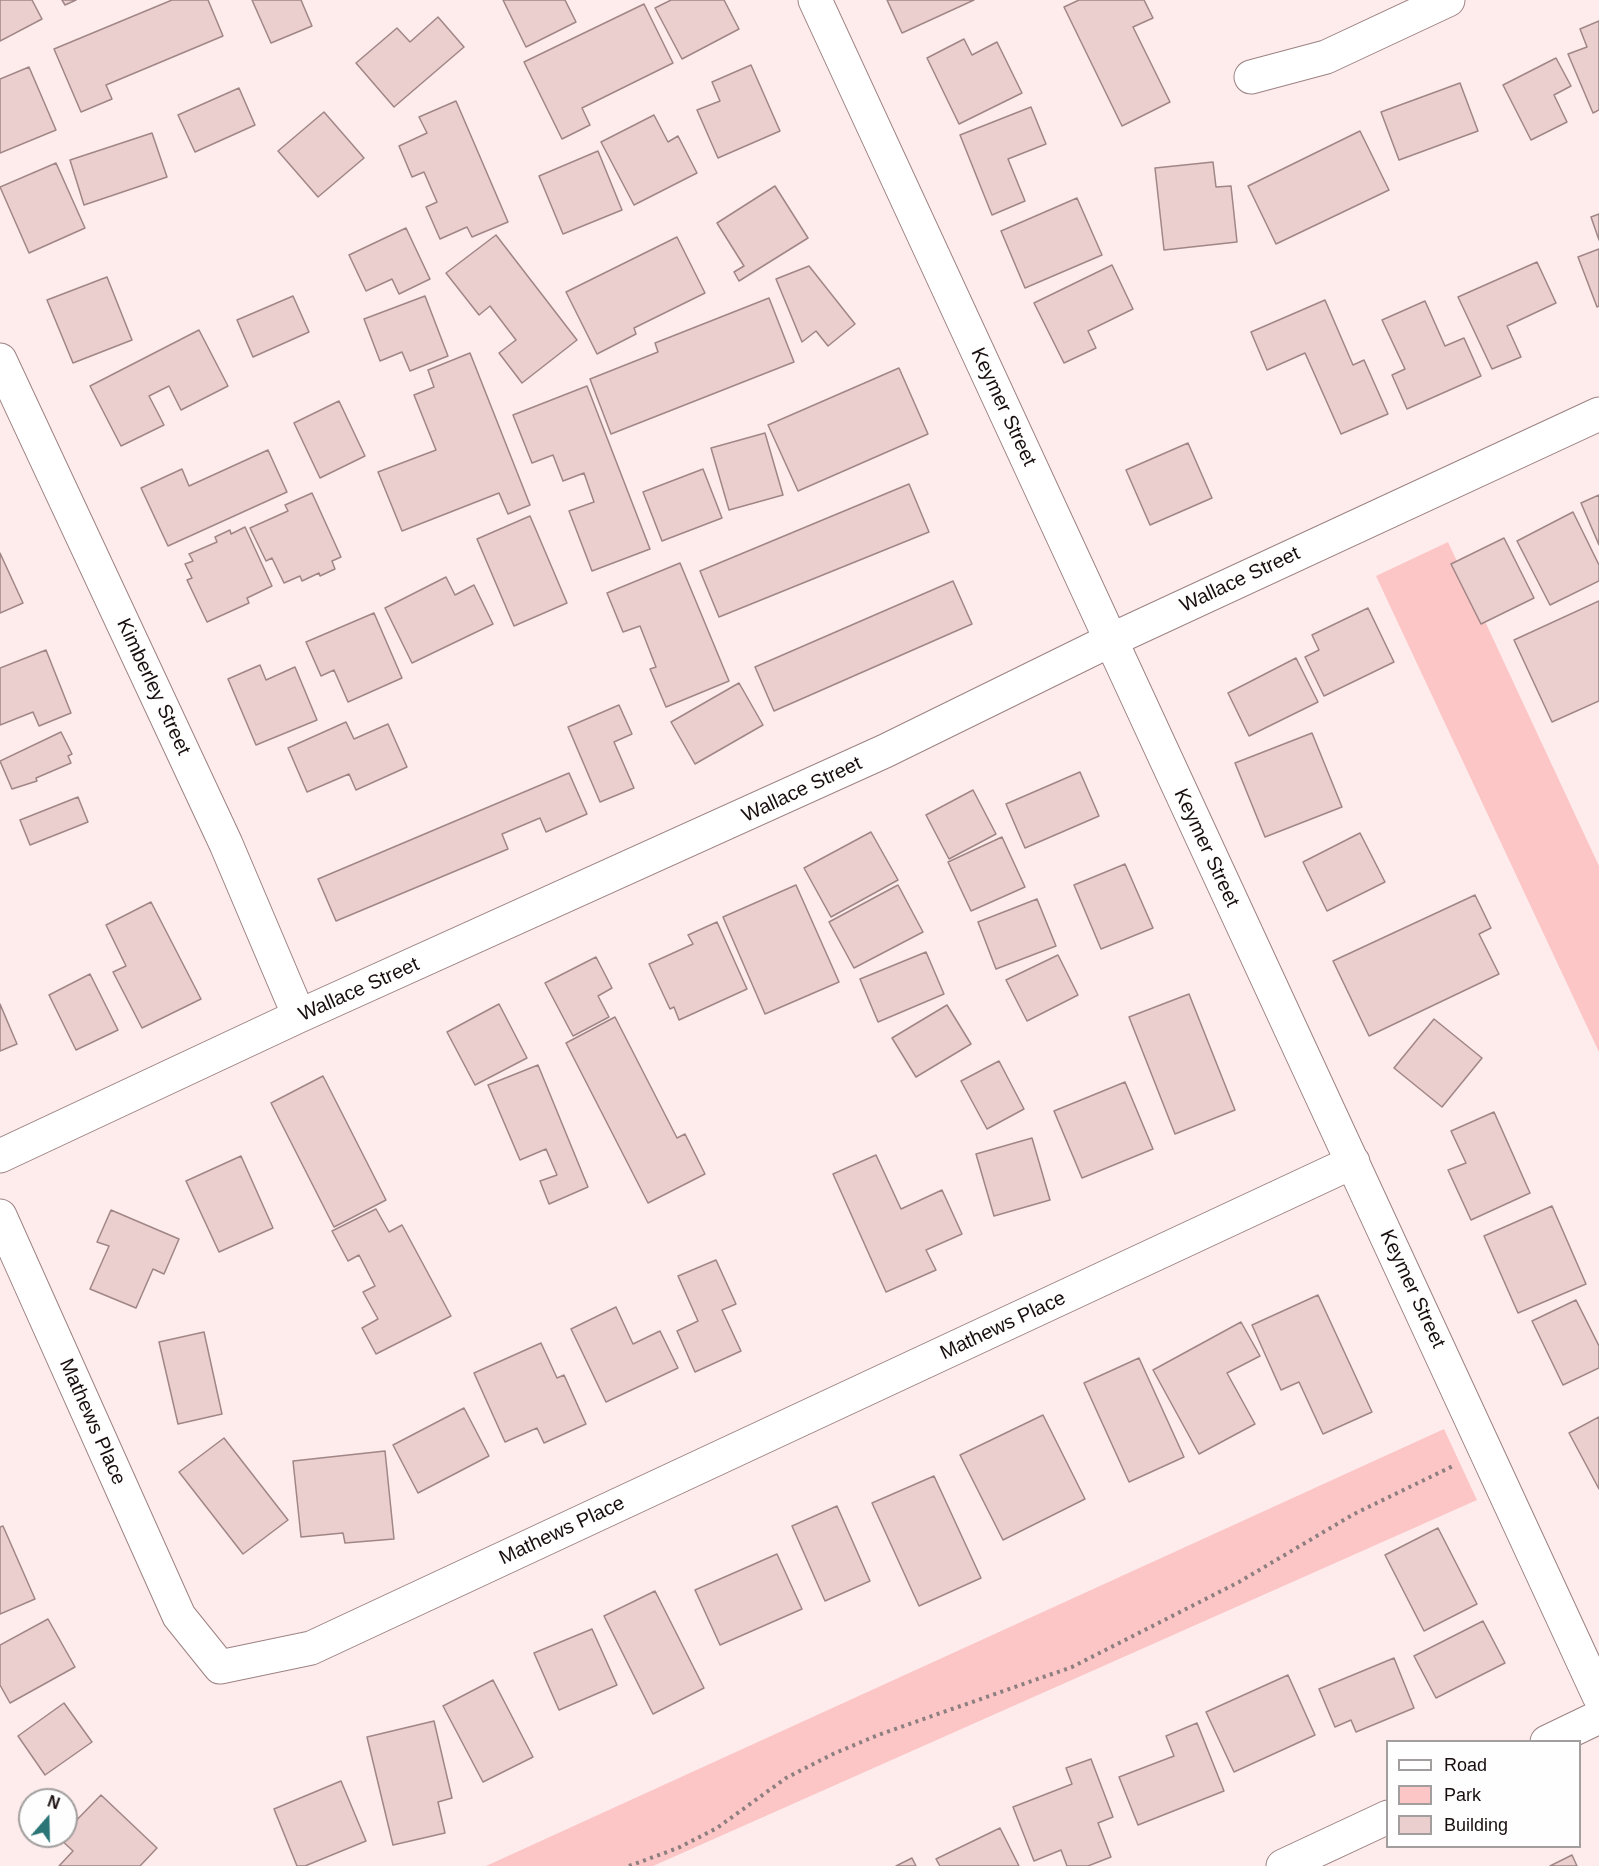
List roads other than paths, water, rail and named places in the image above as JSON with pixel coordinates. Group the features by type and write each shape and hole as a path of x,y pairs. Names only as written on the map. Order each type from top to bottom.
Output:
{"street":[{"name":"Keymer Street","path":"815,0 1109,641 1353,1162 1599,1696"},
{"path":"1251,77 1326,57 1448,0"},
{"name":"Kimberley Street","path":"0,360 226,844 299,1016"},
{"name":"Wallace Street","path":"0,1156 299,1016 885,751 1109,641 1599,414"},
{"name":"Mathews Place","path":"0,1216 179,1616 220,1667 311,1648 1353,1162"},
{"path":"1551,1740 1599,1717"},
{"path":"1283,1866 1386,1818"}]}
